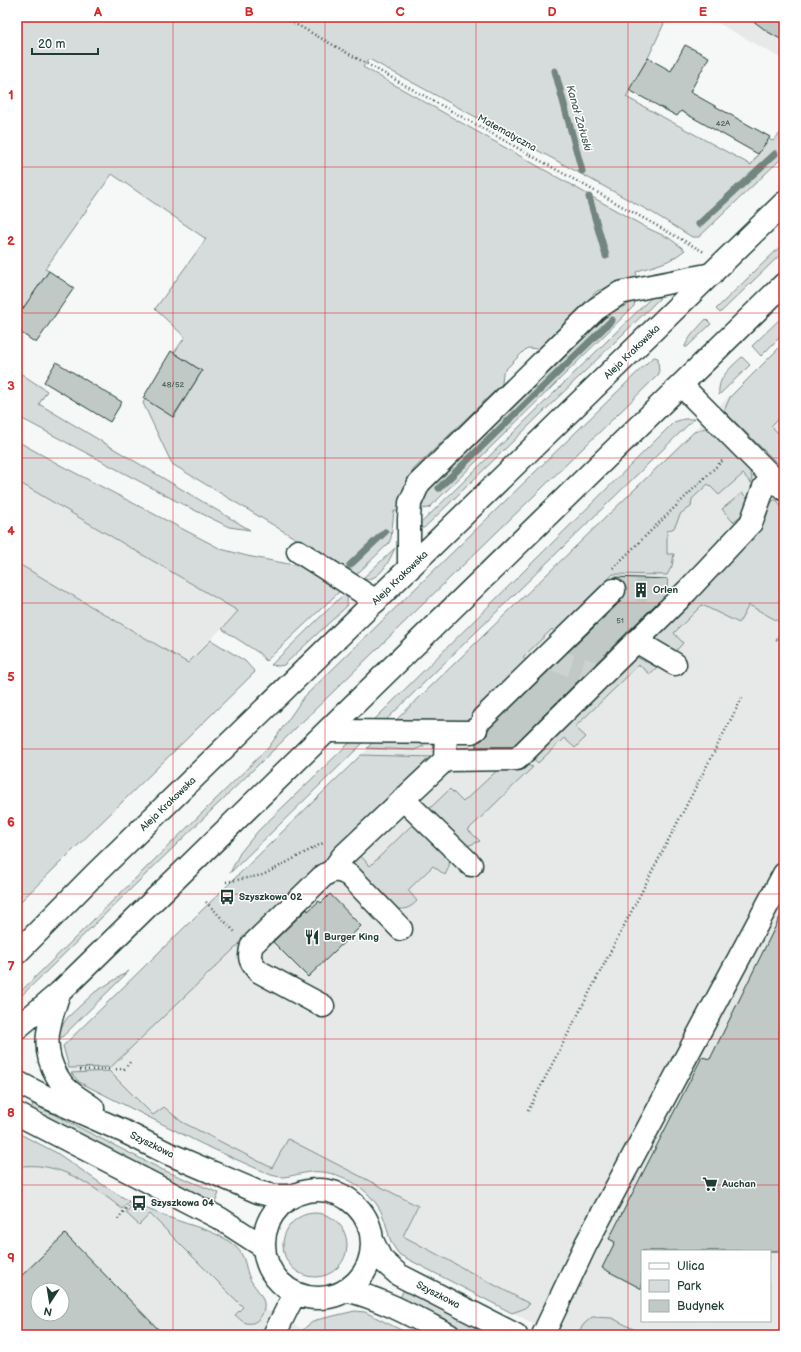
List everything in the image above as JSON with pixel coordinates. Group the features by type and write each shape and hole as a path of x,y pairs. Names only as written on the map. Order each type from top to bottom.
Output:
{"main road":[{"name":"Aleja Krakowska","path":"17,953 95,874 784,203"},
{"path":"409,569 410,502 419,483 584,320 596,309 620,293 717,268"},
{"path":"17,1028 59,993 784,284"},
{"path":"681,385 779,483"},
{"path":"444,760 517,759 598,674 636,641 677,591 751,522 764,487 779,483"},
{"path":"298,551 376,601"},
{"path":"328,731 470,732 547,659 614,590"},
{"path":"636,641 675,664"},
{"path":"323,1006 258,971 252,964 249,954 252,945 322,877 333,870 343,856 444,760 446,732"},
{"path":"403,799 471,865"},
{"path":"333,870 344,872 350,876 401,929"},
{"path":"543,1335 586,1244 784,874"},
{"path":"59,993 47,1034 49,1054 53,1070 63,1086 123,1131"},
{"name":"Szyszkowa","path":"17,1082 167,1153 258,1192 274,1196 291,1196"},
{"path":"17,1114 219,1218 264,1247"},
{"path":"317,1189 331,1191 344,1196 355,1204 364,1214 370,1226 372,1240 371,1255 367,1269 358,1281 346,1290 334,1296 321,1298 308,1297 295,1293 283,1285 273,1274 266,1262 264,1235 273,1212 291,1196 304,1191 317,1189"},
{"name":"Szyszkowa","path":"372,1240 382,1259 399,1275 516,1335"},
{"path":"346,1290 366,1295 386,1303 449,1335"},
{"path":"274,1335 295,1293"}],"path":[{"name":"Matematyczna","path":"283,17 717,268"},
{"path":"528,1111 742,698"},
{"path":"226,882 263,875 333,838 350,838 356,844"},
{"path":"206,902 242,940 252,945"},
{"path":"73,1070 124,1069 132,1060"},
{"path":"118,1219 134,1197"}],"shaded area":[{"path":"707,17 784,17 784,60"},
{"path":"784,343 784,1335 556,1335 400,1255 389,1238 383,1214 366,1192 353,1182 337,1175 322,1172 307,1172 282,1177 271,1175 202,1144 79,1082 73,1076 63,1046"},
{"path":"17,481 238,611 188,663 17,563"},
{"path":"17,1133 57,1153 129,1201 161,1215 210,1231 228,1241 237,1248 245,1261 250,1279 262,1297 264,1309 302,1329 316,1320 355,1311 410,1335 17,1335"}],"green space":[{"path":"17,17 667,17 648,58 626,97 751,165 768,139 773,141 784,129 784,156 699,237 692,237 653,213 369,59 363,67 647,228 669,238 685,250 667,261 636,272 637,277 597,291 538,349 527,348 503,372 502,384 414,469 405,485 399,511 394,511 391,538 389,543 356,575 172,464 143,403 145,399 174,417 202,371 174,353 185,337 155,309 206,239 112,174 45,269 49,271 17,317"},
{"path":"784,243 784,251 720,313 716,309"},
{"path":"653,296 660,298 424,528 420,527 420,524"},
{"path":"635,301 634,306 429,508 421,509 424,498 432,486 610,313"},
{"path":"784,315 784,333 761,356 752,346"},
{"path":"706,319 711,324 687,347 685,347 692,335"},
{"path":"784,343 784,413 771,426 784,439 784,470 724,411 730,397"},
{"path":"654,357 658,358 659,374 17,1000 17,995 269,747 304,697"},
{"path":"742,357 750,365 719,395 722,378"},
{"path":"17,371 47,391 39,404 250,530 229,527 182,504 17,416"},
{"path":"684,419 694,419 385,721 381,722 375,719 674,422"},
{"path":"708,427 747,463 752,478 751,483 743,474 719,495 708,484 692,499 691,507 681,513 674,528 667,531 667,554 674,554 672,566 667,575 613,574 592,595 583,611 558,636 552,629 523,657 529,664 474,723 394,722 694,432"},
{"path":"17,441 221,549 247,556 299,566 315,572 340,591 266,661 259,653 222,629 238,611 17,481"},
{"path":"742,493 750,501 745,512 733,522 722,509"},
{"path":"774,500 777,500 784,512 784,631 776,641 783,624 749,605 739,623 702,605 674,633 683,643 675,652 660,646 655,637 655,631 763,526 768,509"},
{"path":"395,548 387,564 379,574 368,579 362,579"},
{"path":"17,563 188,663 211,640 245,661 255,672 17,905"},
{"path":"345,593 347,596 346,607 284,665 271,665"},
{"path":"636,657 657,667 650,674 639,665 575,727 586,737 575,748 564,738 538,763 528,754"},
{"path":"376,739 413,740 424,746 414,750 367,748"},
{"path":"366,740 230,873 240,853 258,831 347,745 354,741"},
{"path":"361,755 432,757 424,771 331,856 111,1067 69,1068 63,1046"},
{"path":"524,764 533,767 468,830 480,841 467,846 427,811 450,789 463,802 503,765"},
{"path":"414,823 448,855 448,870 445,875 433,866 408,890 417,901 407,908 396,909 354,866 352,861 358,853 370,866"},
{"path":"129,971 57,1042 60,1029 67,1018 95,992"},
{"path":"109,1071 153,1115 164,1107 182,1122 272,1168 288,1139 418,1206 403,1236 530,1304 523,1309 512,1313 400,1255 391,1241 379,1208 366,1192 341,1176 317,1172 307,1172 283,1177 271,1175 202,1144 79,1082 71,1073"},
{"path":"33,1104 163,1170 219,1193 215,1203 31,1109"},
{"path":"18,1133 57,1153 129,1201 122,1209 87,1183 74,1176 46,1167 17,1167"},
{"path":"134,1203 224,1238 237,1248 244,1259 250,1279 263,1299 264,1307 262,1315 256,1321 248,1323 235,1315 243,1307 150,1214 139,1225 126,1213"},
{"path":"309,1213 321,1213 338,1222 345,1233 347,1245 345,1257 338,1268 321,1277 309,1277 297,1272 288,1263 283,1251 283,1239 288,1227 297,1218"},
{"path":"404,1289 494,1335 472,1335 400,1298"},
{"path":"355,1311 365,1312 411,1335 298,1335 308,1325 316,1320"},
{"path":"592,1317 612,1318 645,1335 576,1335 584,1324"}],"building":[{"path":"748,17 784,17 784,41 768,32"},
{"path":"685,45 709,57 690,92 770,137 758,154 681,111 677,116 629,90 648,58 671,71"},
{"path":"49,271 74,288 36,343 17,330 17,317"},
{"path":"171,351 202,371 173,417 143,398"},
{"path":"56,362 122,402 110,422 44,382"},
{"path":"614,577 667,579 667,593 512,747 476,747 476,743 487,735 488,729 623,599 626,593 626,587 623,581"},
{"name":"Burger King","path":"330,894 361,926 308,977 273,942 307,909 308,911 319,901 321,903"},
{"name":"Auchan","path":"784,909 784,1251 641,1250 641,1288 602,1268 615,1242 609,1239 702,1057 710,1059"},
{"path":"65,1234 164,1335 17,1335 17,1280"}],"waterway":[{"name":"Kanał Załuski","path":"555,71 582,171"},
{"path":"699,224 775,154"},
{"name":"Kanał Załuski","path":"589,197 606,256"},
{"path":"439,488 612,320"},
{"path":"350,565 385,532"}],"tunnel":[{"path":"614,590 667,590"},
{"path":"550,659 593,672"}],"place":[{"name":"Orlen","path":"641,590"},
{"name":"Szyszkowa 02","path":"227,897"},
{"name":"Burger King","path":"312,937"},
{"name":"Auchan","path":"710,1184"},
{"name":"Szyszkowa 04","path":"139,1203"}]}
